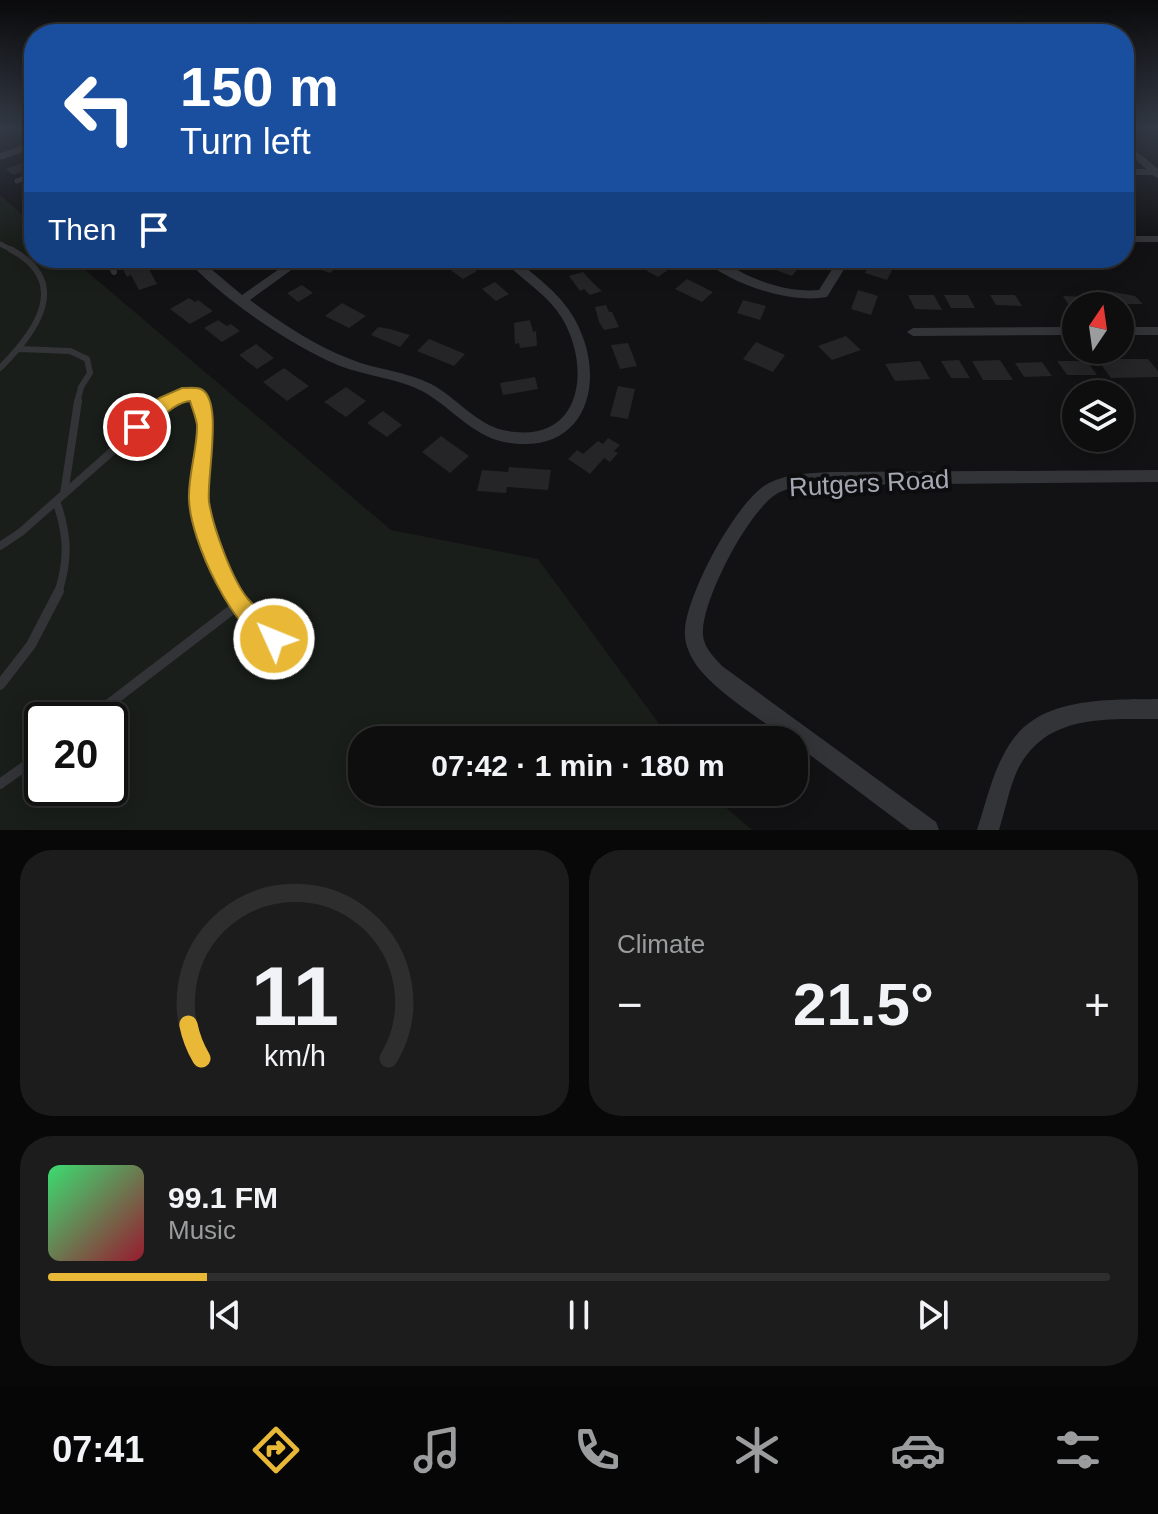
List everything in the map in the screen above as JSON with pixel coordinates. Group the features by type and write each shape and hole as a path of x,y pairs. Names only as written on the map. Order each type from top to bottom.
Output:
{"street":[{"path":"1134,172 1157,173"},
{"path":"1134,239 1158,239"},
{"path":"204,268 317,350 349,364 404,377 432,391 492,432 531,438 556,430 575,416 584,398 587,371 583,349 570,319 556,300 519,268"},
{"path":"244,299 288,268"},
{"path":"727,268 762,286 812,295 823,294 839,268"},
{"path":"913,332 1062,331"},
{"path":"1134,331 1158,331"},
{"name":"Rutgers Road","path":"928,830 715,673 697,653 693,641 695,618 712,573 756,502 774,487 831,480 1158,476"},
{"path":"988,830 1010,761 1035,730 1057,717 1097,710 1158,709"}],"lane":[{"path":"17,181 24,178"},
{"path":"0,244 24,256"},
{"path":"0,368 19,349 40,319 45,286 36,268"},
{"path":"112,268 114,272"},
{"path":"0,685 34,645 66,572 66,529 60,498 81,387 90,373 87,359 70,351 19,349"},
{"path":"0,546 60,498 165,403 182,394 197,395 206,426 200,462 199,502 214,554 238,605 274,639"},
{"path":"111,702 238,605"},
{"path":"0,784 24,767"}],"shaded area":[{"path":"0,195 24,216 24,268 83,268 391,530 538,559 661,726 348,726 348,806 724,806 752,830 0,830"}],"building":[{"path":"24,168 24,171 13,175 6,169"},
{"path":"122,268 148,268 157,284 139,290 131,275 127,277"},
{"path":"320,268 336,268 330,273"},
{"path":"448,268 473,268 477,271 463,279"},
{"path":"642,268 669,269 658,277"},
{"path":"774,268 798,268 792,276"},
{"path":"868,268 893,268 887,280 865,273"},
{"path":"583,272 602,291 590,295 584,289 580,291 569,276"},
{"path":"687,279 713,292 702,302 675,289"},
{"path":"495,282 509,294 496,301 482,289"},
{"path":"302,285 313,293 298,302 287,293"},
{"path":"858,290 878,296 871,315 851,309"},
{"path":"908,295 934,295 942,310 915,309"},
{"path":"944,295 968,295 975,308 951,308"},
{"path":"990,295 1015,295 1022,306 996,305"},
{"path":"1134,296 1135,296 1143,304 1134,304"},
{"path":"189,298 195,302 198,300 213,311 190,324 170,309"},
{"path":"743,300 766,306 760,320 737,313"},
{"path":"342,303 366,316 349,328 325,316"},
{"path":"606,305 619,327 604,330 599,322 595,307"},
{"path":"218,320 240,331 222,342 204,328"},
{"path":"530,320 533,332 536,331 537,346 520,348 519,343 515,344 514,323"},
{"path":"378,327 410,335 400,347 371,335"},
{"path":"846,336 861,350 832,360 818,346"},
{"path":"429,339 465,354 454,366 417,351"},
{"path":"756,342 785,355 773,372 743,359"},
{"path":"628,343 637,366 620,369 611,345"},
{"path":"256,344 274,358 257,369 239,355"},
{"path":"1134,359 1148,359 1158,371 1158,377 1111,378 1101,364 1134,364"},
{"path":"959,360 970,378 951,378 941,361"},
{"path":"1000,360 1013,380 983,380 972,361"},
{"path":"920,361 930,379 895,381 885,364"},
{"path":"1057,361 1062,361 1062,364 1089,364 1097,375 1067,375"},
{"path":"1042,362 1052,376 1024,377 1015,363"},
{"path":"284,368 309,386 287,401 263,382"},
{"path":"535,377 538,389 503,395 500,383"},
{"path":"618,386 635,389 628,419 610,416"},
{"path":"346,387 366,401 346,417 324,402"},
{"path":"383,411 402,425 387,437 367,423"},
{"path":"441,436 469,456 450,473 422,452"},
{"path":"608,438 620,445 614,451 618,453 610,462 604,458 590,474 568,459 577,450 583,454 598,441 603,444"},
{"path":"509,467 551,470 548,490 507,487 506,493 477,491 482,470 508,472"}],"route":[{"path":"137,427 165,403 182,394 197,395 206,426 200,462 199,502 214,554 238,605 274,639"}]}
